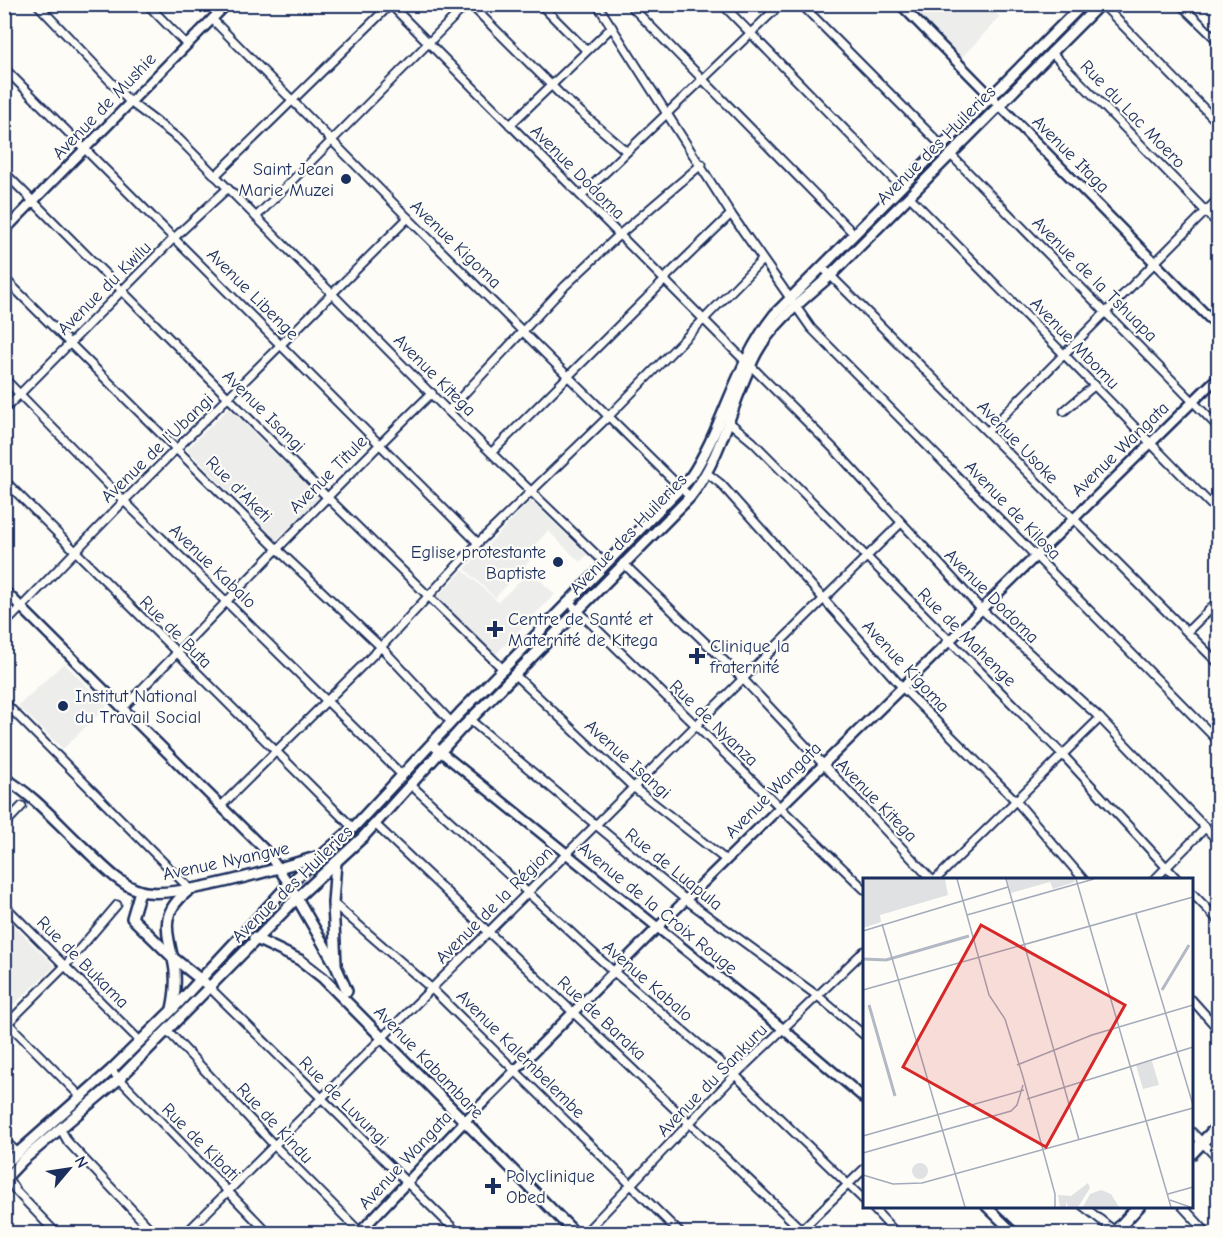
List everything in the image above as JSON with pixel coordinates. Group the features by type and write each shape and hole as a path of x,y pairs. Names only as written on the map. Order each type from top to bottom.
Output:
{"main road":[{"name":"Avenue des Huileries","path":"4,1166 82,1098 172,1010 289,884 353,828 451,722 681,488 698,466 765,326 789,298 1083,4"},
{"name":"Avenue des Huileries","path":"6,1179 60,1128 119,1079 297,898 376,825 470,720 690,496 707,473 729,422 748,364 766,339 795,307 830,276 1101,4"},
{"name":"Avenue Nyangwe","path":"4,778 33,797 108,871 140,891 165,893 190,889 319,857"},
{"path":"336,862 333,903 336,966"},
{"path":"289,884 336,966 347,991"},
{"path":"172,1010 176,991 167,936 171,911 177,899 190,889"},
{"name":"Avenue Nyangwe","path":"140,891 132,918 171,956 202,979 210,988"},
{"name":"Avenue Kabambare","path":"243,933 300,960 323,978 576,1233"},
{"path":"1193,1151 1218,1126"},
{"path":"1115,1233 1137,1208"}],"street":[{"name":"Avenue Kitega","path":"37,4 130,102 179,139 448,411 606,564"},
{"path":"147,4 187,45"},
{"name":"Avenue de Mushie","path":"4,231 226,4"},
{"path":"256,217 469,4 551,84 626,152"},
{"path":"540,4 586,50"},
{"name":"Avenue de Kilosa","path":"597,4 702,164 731,214 795,307 835,353 975,491 1034,555 1218,741"},
{"path":"629,4 702,82 854,234"},
{"path":"722,4 901,187"},
{"path":"582,195 781,4"},
{"path":"801,4 942,146"},
{"name":"Avenue Itaga","path":"900,4 1218,327"},
{"path":"1101,4 1218,123"},
{"path":"1180,4 1218,41"},
{"path":"215,176 391,5"},
{"name":"Avenue Dodoma","path":"391,5 835,450 980,609 1100,718 1218,841"},
{"name":"Avenue Kigoma","path":"212,20 408,218 690,496"},
{"path":"510,125 612,27"},
{"name":"Rue du Lac Moero","path":"1051,52 1218,224"},
{"name":"Avenue Libenge","path":"4,68 283,345 478,543"},
{"name":"Avenue de la Tshuapa","path":"950,154 1218,427"},
{"path":"448,411 523,330 620,235 702,164"},
{"name":"Avenue Isangi","path":"4,172 426,596 504,670"},
{"name":"Avenue du Kwilu","path":"4,410 175,237 227,189"},
{"name":"Avenue Mbomu","path":"909,196 1218,512"},
{"path":"988,431 1218,199"},
{"path":"492,452 731,214"},
{"name":"Avenue de l'Ubangi","path":"4,625 124,501 178,450 408,218"},
{"path":"221,806 381,647 426,596 478,543 609,417 762,260"},
{"name":"Avenue Usoke","path":"822,267 1218,663"},
{"name":"Rue d'Aketi","path":"4,278 72,342 276,548 381,647 451,722"},
{"name":"Avenue Wangata","path":"360,1233 513,1071 1034,555 1218,377"},
{"name":"Avenue Kabalo","path":"4,378 124,501 402,775"},
{"path":"1064,411 1095,385"},
{"name":"Avenue Titule","path":"123,708 229,602 276,548 432,393"},
{"name":"Rue de Mahenge","path":"729,422 753,442 867,556 1062,755 1177,878"},
{"name":"Avenue Kigoma","path":"707,473 721,484 825,598 902,687 1016,801 1083,878"},
{"name":"Rue de Buta","path":"4,480 353,828"},
{"name":"Avenue de la Région","path":"185,1233 490,932 694,725 901,523"},
{"name":"Avenue Kitega","path":"623,563 743,679 822,765 932,878"},
{"path":"4,590 266,850 289,884"},
{"name":"Rue de Nyanza","path":"569,602 863,888"},
{"path":"1188,632 1218,602"},
{"name":"Avenue Isangi","path":"514,675 633,787 726,860"},
{"path":"4,702 190,889"},
{"path":"934,878 1100,718"},
{"name":"Rue de Luapula","path":"470,720 686,900 819,997 863,1034"},
{"name":"Avenue de la Croix Rouge","path":"431,744 656,929 783,1029 863,1097"},
{"name":"Avenue Kabalo","path":"411,785 614,972 735,1076 863,1199"},
{"path":"4,825 22,806"},
{"name":"Rue de Baraka","path":"376,825 691,1123 801,1232"},
{"path":"1155,878 1206,827"},
{"path":"1193,895 1218,920"},
{"name":"Avenue Kalembelembe","path":"333,903 431,988 513,1071 681,1233"},
{"name":"Rue de Bukama","path":"4,905 140,1041"},
{"path":"82,1098 6,1023 65,966 117,905"},
{"name":"Avenue du Sankuru","path":"584,1233 735,1076 863,952"},
{"name":"Rue de Luvungi","path":"210,988 320,1099 459,1233"},
{"path":"347,991 357,1013"},
{"path":"1193,1002 1218,1029"},
{"name":"Rue de Kindu","path":"168,1031 360,1233"},
{"name":"Rue de Kibati","path":"111,1070 269,1233"},
{"path":"60,1128 68,1142 155,1233"},
{"path":"1193,1134 1218,1159"},
{"path":"4,1140 18,1153"},
{"path":"801,1232 863,1169"},
{"path":"6,1179 57,1233"},
{"path":"873,1208 897,1233"},
{"path":"988,1208 1015,1233"},
{"path":"1085,1208 1115,1233"},
{"path":"1184,1208 1208,1233"}],"shaded area":[{"path":"909,5 987,5 1000,17 961,58"},
{"path":"229,408 319,498 276,540 187,449"},
{"path":"531,500 587,555 580,562 548,531 527,553 532,558 495,598 465,569"},
{"name":"Centre de Santé et Maternité de Kitega","path":"463,570 498,602 530,571 555,594 495,655 437,597"},
{"name":"Institut National du Travail Social","path":"64,663 107,706 63,749 18,706"},
{"path":"5,917 55,966 4,1013"}],"place":[{"name":"Saint Jean Marie Muzei","path":"346,179"},
{"name":"Eglise protestante Baptiste","path":"558,562"},
{"name":"Centre de Santé et Maternité de Kitega","path":"495,629"},
{"name":"Clinique la fraternité","path":"697,656"},
{"name":"Institut National du Travail Social","path":"63,706"},
{"name":"Polyclinique Obed","path":"493,1186"}]}
